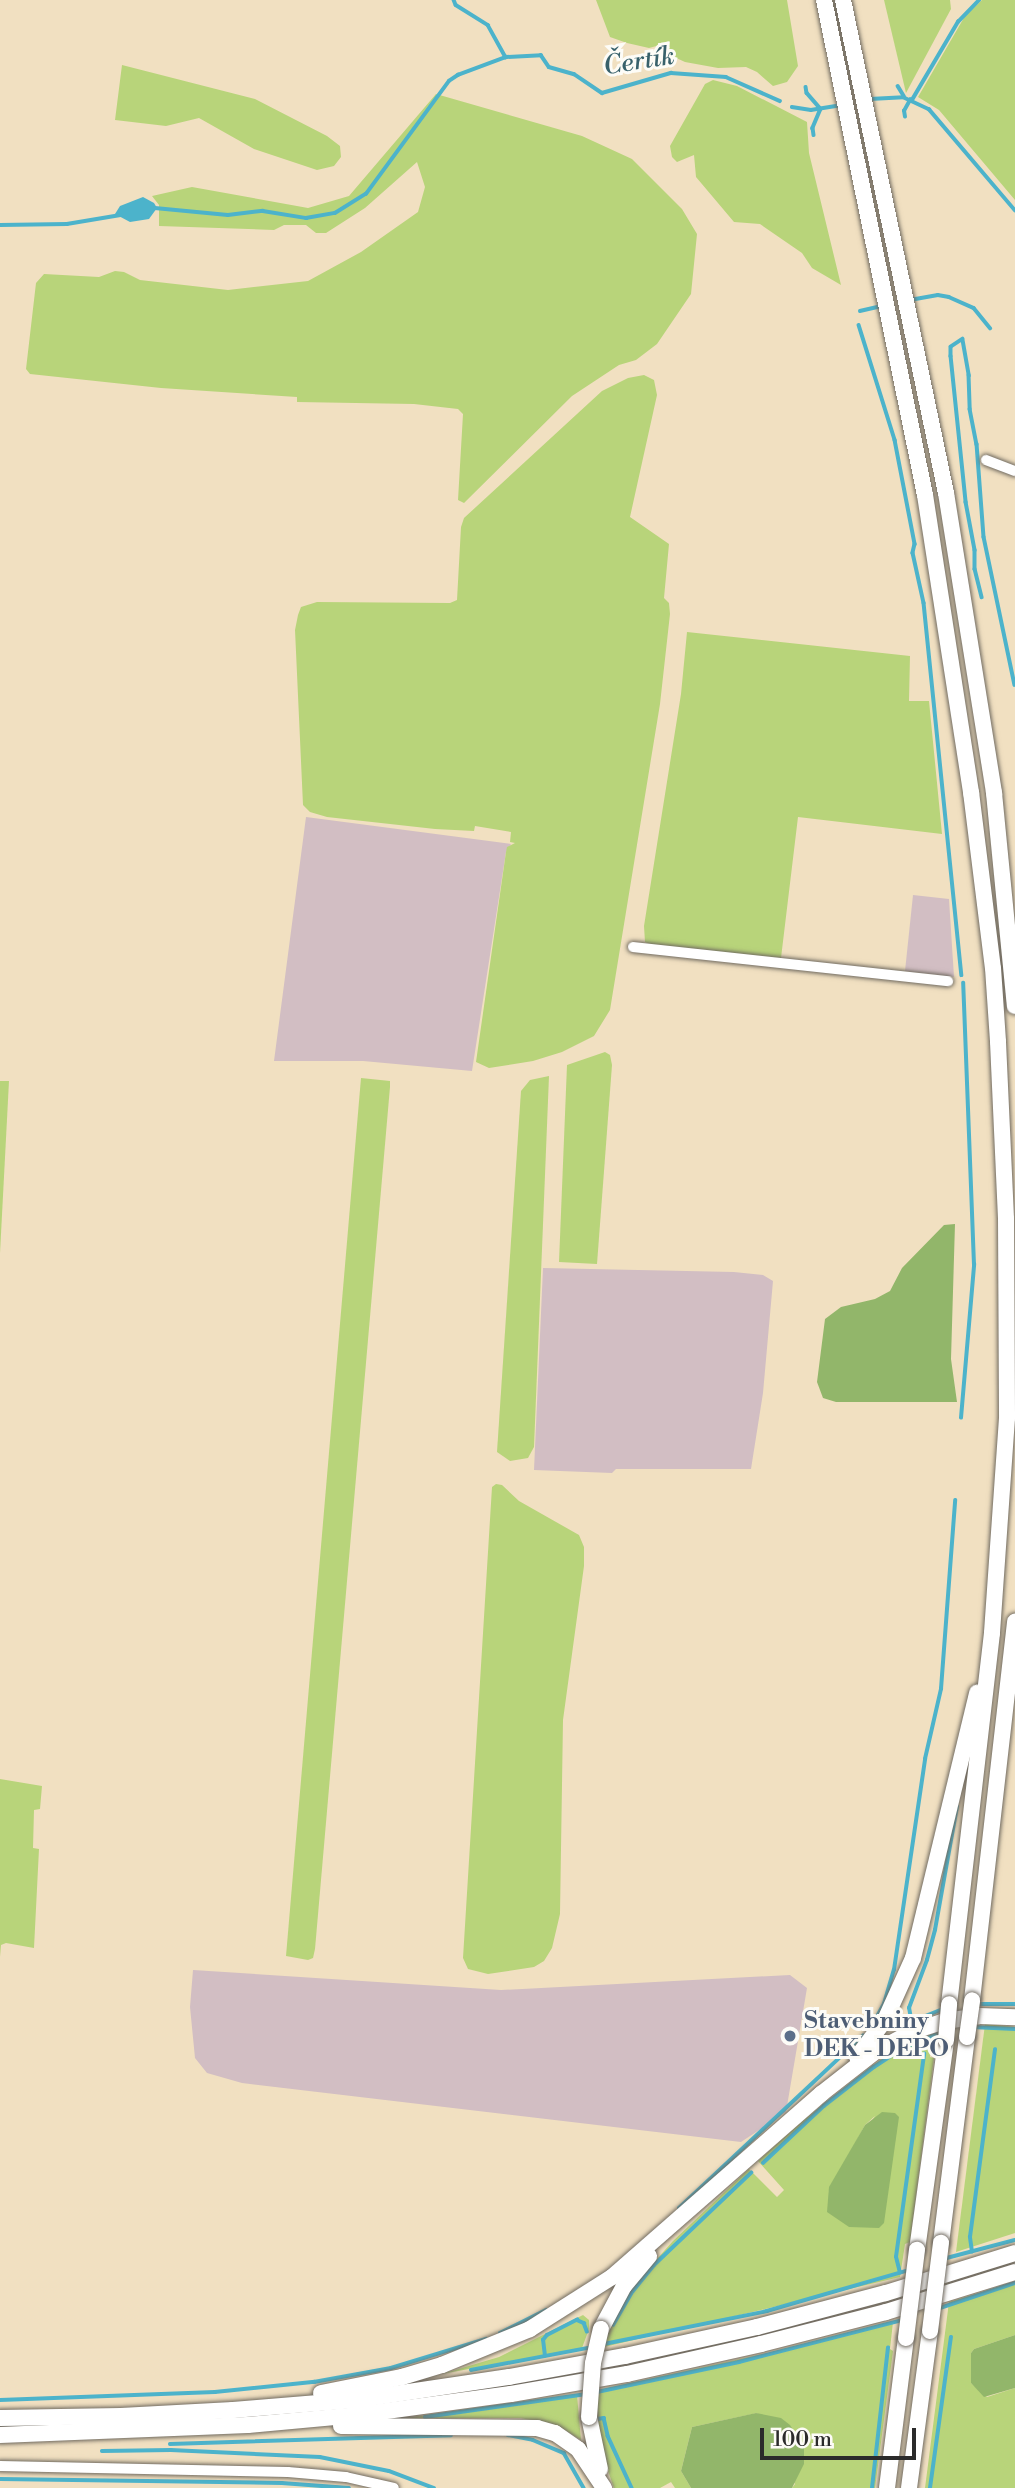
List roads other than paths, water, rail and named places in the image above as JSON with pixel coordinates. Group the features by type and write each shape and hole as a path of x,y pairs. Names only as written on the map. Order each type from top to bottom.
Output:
{"highway":[{"path":"824,0 926,495 971,792 993,968 1006,1219 1007,1418 992,1633 946,2040 887,2488"},
{"path":"843,0 946,493 994,793 1015,1006"},
{"path":"909,2488 972,2000 1015,1621"},
{"path":"821,2094 871,2041 885,2020 913,1958 992,1633"},
{"path":"233,2410 402,2377 501,2343 552,2317 592,2291 696,2206 821,2094 876,2051 911,2032 962,2018 1015,2017"},
{"path":"606,2488 595,2453 589,2417 593,2363 601,2329 624,2287 696,2206"},
{"path":"0,2418 121,2416 233,2410 422,2391 625,2357 757,2327 886,2293 1015,2253"},
{"path":"248,2425 424,2407 627,2374 874,2315 1015,2272"},
{"path":"0,2435 248,2425 537,2428 555,2433 578,2449 606,2488"}],"street":[{"path":"986,460 1015,471"},
{"path":"633,947 948,981"},
{"path":"0,2466 299,2472 346,2477 394,2488"}],"water":[{"path":"143,197 157,208 149,219 130,222 115,214 120,206"}],"waterway":[{"name":"Čertík","path":"454,0 456,5 488,25 506,57 541,55 549,67 574,74 602,93 671,73 726,77 780,101"},
{"path":"912,100 958,22 979,0"},
{"path":"155,208 228,215 263,211 306,218 335,213 366,194 449,81 506,57"},
{"path":"898,86 904,96"},
{"name":"Čertík","path":"806,87 807,93 821,109 813,128 814,135"},
{"name":"Čertík","path":"870,99 903,97 929,109 1015,210"},
{"path":"905,117 904,111 910,100"},
{"name":"Čertík","path":"792,107 811,110 842,105"},
{"path":"0,225 67,224 120,215"},
{"path":"910,300 938,295 949,297 974,308 990,328"},
{"path":"860,311 882,306"},
{"path":"859,325 895,440 915,544 913,553 924,603 962,975"},
{"path":"963,339 951,347 951,356 966,502 975,550 975,569 982,597"},
{"path":"963,340 969,375 970,409 977,444 984,537 1015,685"},
{"path":"961,1418 974,1265 963,983"},
{"path":"874,2022 884,2004 894,1970 925,1759 941,1689 955,1501"},
{"path":"911,2019 909,2008 935,1930 957,1807"},
{"path":"978,2004 1015,2004"},
{"path":"893,2029 943,2009"},
{"path":"972,2027 1015,2029"},
{"path":"763,2163 824,2106 874,2067 903,2048 940,2033"},
{"path":"679,2208 863,2036"},
{"path":"972,2252 970,2237 995,2050"},
{"path":"900,2273 896,2257 924,2054"},
{"path":"613,2325 633,2291 654,2265 751,2173"},
{"path":"943,2259 1015,2240"},
{"path":"604,2344 767,2311 909,2270"},
{"path":"937,2309 1015,2283"},
{"path":"500,2333 546,2310"},
{"path":"545,2356 543,2340 547,2335 577,2320 584,2323 587,2331"},
{"path":"597,2392 739,2362 903,2320"},
{"path":"930,2488 951,2337"},
{"path":"0,2400 215,2392 314,2382 391,2368 486,2339"},
{"path":"471,2370 593,2347"},
{"path":"872,2488 888,2348"},
{"path":"425,2417 586,2394"},
{"path":"597,2419 604,2418 608,2436 632,2488"},
{"path":"170,2444 451,2435"},
{"path":"508,2435 533,2440 564,2453 584,2488"},
{"path":"102,2451 171,2450 320,2457 389,2471 434,2488"},
{"path":"0,2479 282,2483 349,2488"}],"place":[{"name":"Stavebniny DEK - DEPO","path":"790,2036"}]}
